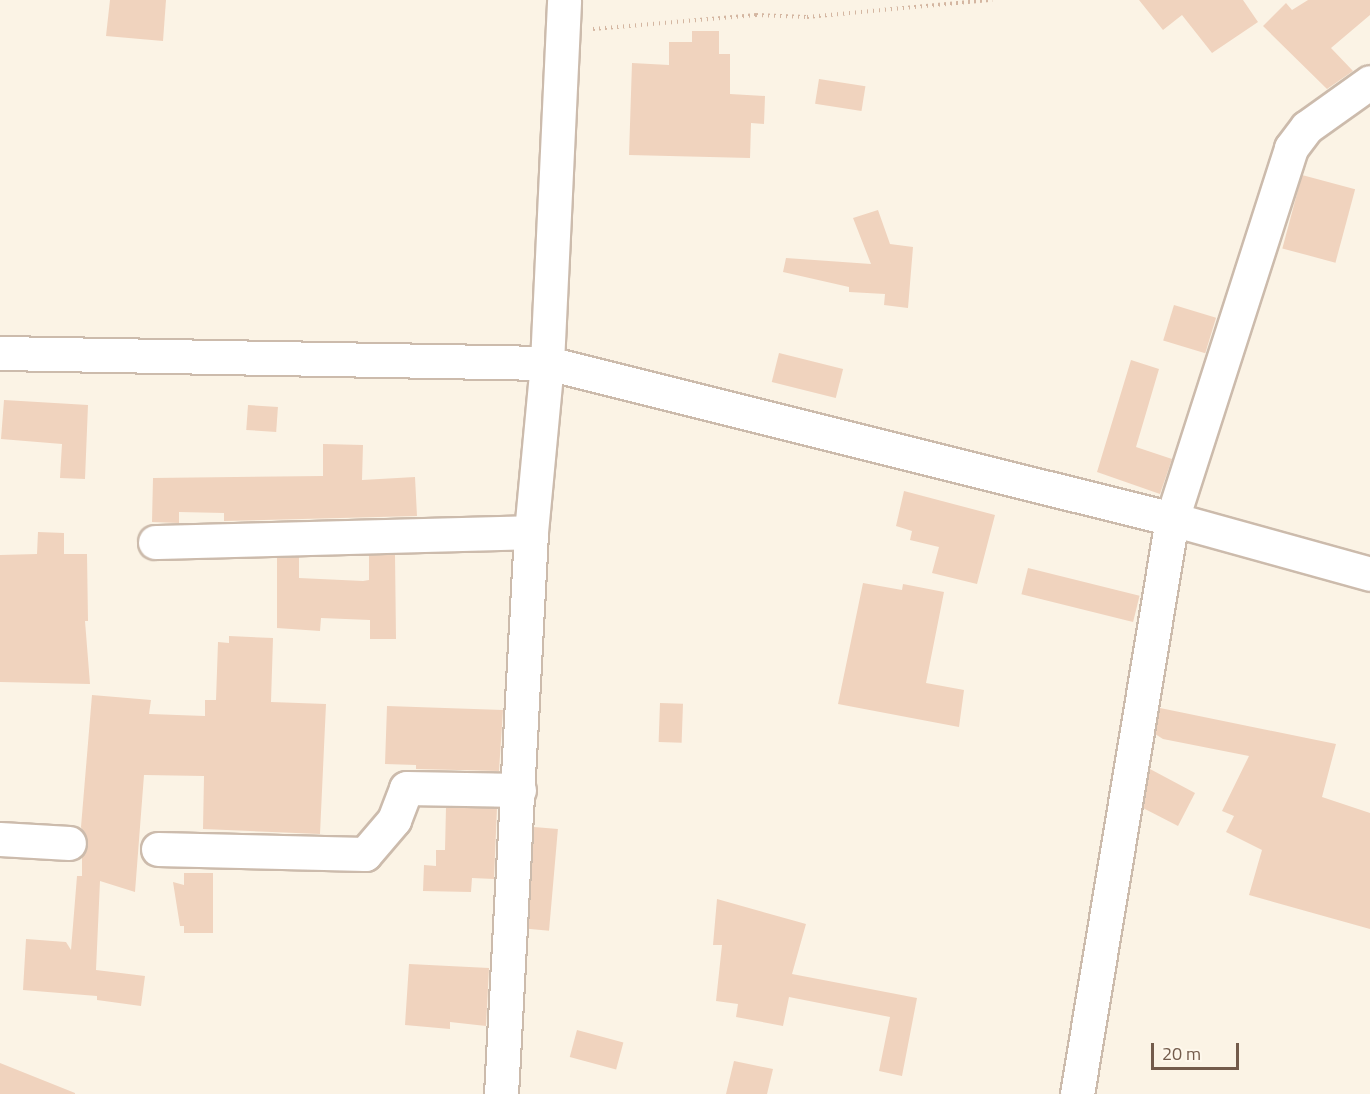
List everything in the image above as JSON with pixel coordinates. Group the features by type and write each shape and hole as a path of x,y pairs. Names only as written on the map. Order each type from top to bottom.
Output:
{"street":[{"path":"501,1094 531,532 548,363 563,16"},
{"path":"1077,1094 1172,519 1291,148 1306,128 1370,82"},
{"path":"0,353 548,363 1172,519 1370,574"},
{"path":"155,542 531,532"},
{"path":"158,849 365,854 394,820 406,788 519,790"},
{"path":"0,838 69,843"}],"path":[{"path":"563,16 807,17 992,0"}],"building":[{"path":"110,0 166,0 163,41 106,36"},
{"path":"1139,0 1243,0 1258,22 1212,53 1182,15 1163,30"},
{"path":"1308,0 1370,0 1370,15 1331,48 1353,71 1327,89 1263,26 1286,3 1292,10"},
{"path":"692,31 719,31 719,54 730,54 730,94 765,96 764,124 751,123 750,158 629,155 632,63 669,65 669,42 692,42"},
{"path":"819,79 865,86 862,111 815,104"},
{"path":"1302,175 1355,189 1335,263 1282,248"},
{"path":"878,210 890,244 913,247 908,308 884,305 885,294 849,292 849,287 783,272 786,258 871,264 853,218"},
{"path":"1174,305 1216,318 1205,353 1163,340"},
{"path":"779,353 843,369 836,398 772,382"},
{"path":"1131,360 1159,369 1136,447 1172,459 1160,494 1097,472"},
{"path":"4,400 88,405 85,479 60,478 62,444 1,439"},
{"path":"248,405 278,407 276,432 246,430"},
{"path":"323,444 363,445 362,480 415,477 417,516 224,521 224,513 179,512 179,523 152,522 153,478 323,476"},
{"path":"904,491 995,515 977,584 932,573 939,547 910,540 912,531 896,526"},
{"path":"38,532 64,533 64,554 87,554 88,621 85,621 90,684 0,682 0,555 37,554"},
{"path":"395,554 396,639 370,639 370,620 321,618 320,631 277,628 277,558 299,557 299,578 363,581 369,580 369,555"},
{"path":"1028,568 1140,596 1133,622 1021,594"},
{"path":"863,583 902,590 903,584 944,592 926,683 964,690 959,727 838,704"},
{"path":"229,636 273,638 271,702 326,704 320,834 203,829 204,776 144,775 135,892 100,881 96,970 145,976 141,1006 97,1000 97,996 23,990 26,939 66,942 71,950 77,876 82,876 82,856 88,845 81,827 92,695 151,700 149,714 205,716 205,700 216,700 218,642 229,643"},
{"path":"660,703 683,704 682,743 659,742"},
{"path":"387,706 503,710 499,771 416,769 416,765 385,764"},
{"path":"1160,708 1336,744 1322,797 1370,813 1370,929 1249,895 1262,850 1226,832 1234,816 1222,811 1249,756 1163,739 1155,734"},
{"path":"1150,769 1195,793 1178,826 1143,808"},
{"path":"446,807 497,808 494,879 472,878 471,892 423,891 424,865 436,866 436,850 445,850"},
{"path":"534,827 558,829 549,931 525,929"},
{"path":"184,873 213,873 213,933 184,933 184,926 180,926 173,882 184,885"},
{"path":"717,899 806,924 792,974 917,998 902,1076 879,1071 890,1017 789,997 783,1026 736,1017 738,1004 716,1001 722,945 713,945"},
{"path":"409,964 489,968 486,1026 450,1022 450,1029 405,1025"},
{"path":"577,1030 623,1042 616,1069 570,1057"},
{"path":"734,1061 773,1069 767,1094 726,1094"},
{"path":"0,1063 75,1093 75,1094 0,1094"}]}
